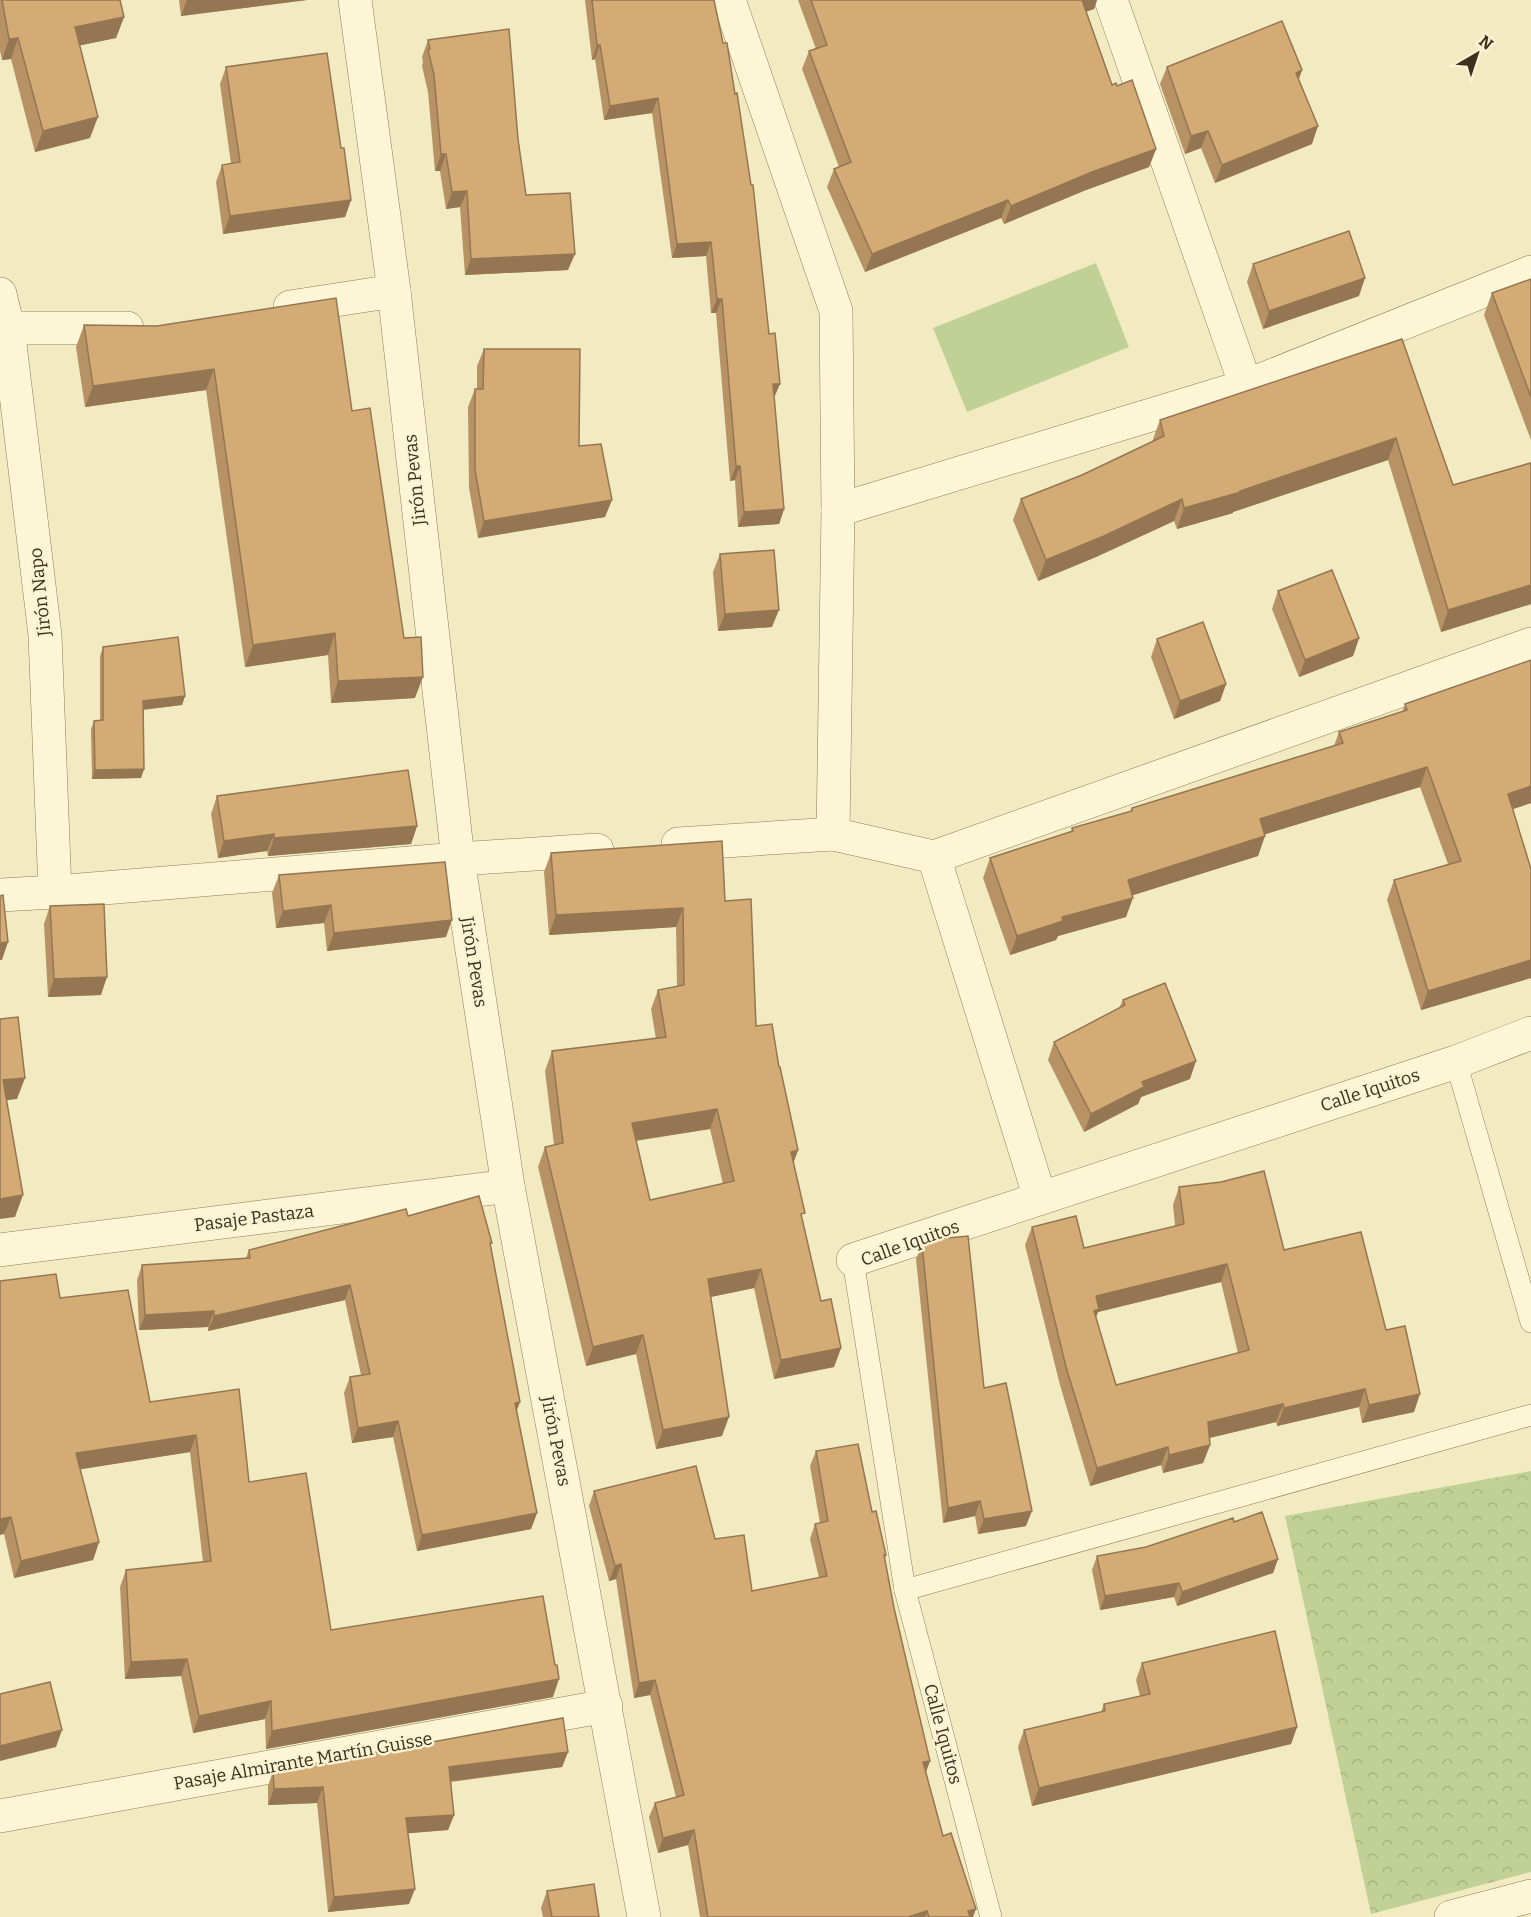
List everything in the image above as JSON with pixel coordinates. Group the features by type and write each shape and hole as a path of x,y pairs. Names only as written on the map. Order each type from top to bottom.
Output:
{"street":[{"name":"Jirón Pevas","path":"354,0 394,291 458,859 508,1186 644,1917"},
{"path":"729,0 836,311 838,510 833,834"},
{"path":"1112,0 1246,386"},
{"path":"838,510 1246,386 1531,272"},
{"path":"264,311 394,291"},
{"name":"Jirón Napo","path":"0,294 8,328 45,635 55,892"},
{"path":"8,328 158,327"},
{"path":"0,895 458,859 833,834 934,856 1531,644"},
{"path":"934,856 1040,1198"},
{"name":"Calle Iquitos","path":"854,1260 1456,1062 1531,1033"},
{"name":"Pasaje Pastaza","path":"0,1250 508,1186"},
{"name":"Pasaje Almirante Martín Guisse","path":"0,1816 606,1706"},
{"path":"1450,1917 1531,1896"}],"lane":[{"path":"1456,1062 1531,1322"},
{"name":"Calle Iquitos","path":"854,1260 905,1590 991,1917"},
{"path":"905,1590 1531,1415"}],"green space":[{"path":"1096,263 1129,347 967,412 933,328"},
{"path":"1531,1471 1531,1872 1371,1914 1285,1516"}],"building":[{"path":"2,0 120,0 124,17 75,27 98,117 43,131 18,38 9,39"},
{"path":"592,0 714,0 723,43 727,43 751,185 753,185 769,334 775,333 780,384 773,384 784,509 744,512 740,466 736,466 722,299 717,299 711,242 677,244 658,98 610,106 600,45 597,45"},
{"path":"811,0 1082,0 1112,85 1116,83 1117,86 1132,80 1156,149 1092,172 1011,206 1008,200 872,254 834,169 851,162 809,51 827,45"},
{"path":"1282,21 1302,70 1296,73 1318,126 1222,165 1208,131 1191,136 1167,67"},
{"path":"509,29 518,139 526,195 570,193 575,254 471,259 467,191 452,192 446,154 441,154 434,75 428,40"},
{"path":"327,53 351,200 230,216 222,165 240,162 226,67"},
{"path":"1349,231 1365,278 1269,311 1253,264"},
{"path":"1531,279 1531,397 1492,293"},
{"path":"336,298 352,411 370,408 404,638 421,637 423,677 338,681 335,633 253,645 214,369 93,386 84,325 157,326"},
{"path":"1402,339 1453,485 1531,463 1531,585 1448,610 1396,438 1241,492 1184,508 1182,499 1104,536 1046,560 1021,499 1082,475 1164,436 1160,420"},
{"path":"484,349 580,349 579,446 601,444 612,500 484,521 475,470 475,389 483,389"},
{"path":"774,550 779,610 725,614 720,554"},
{"path":"1332,570 1359,638 1305,660 1278,591"},
{"path":"1203,622 1226,684 1180,701 1157,639"},
{"path":"178,637 185,696 143,701 144,769 95,770 94,721 103,720 103,647"},
{"path":"1531,660 1531,786 1508,794 1531,869 1531,960 1428,991 1394,880 1461,861 1427,767 1260,819 1265,836 1128,880 1133,898 1062,917 1063,921 1017,936 990,858 1073,831 1072,828 1132,811 1132,808 1343,743 1339,732 1407,710 1405,704"},
{"path":"408,770 417,826 274,838 274,834 224,841 217,796"},
{"path":"722,841 725,901 751,899 756,1026 772,1024 779,1067 798,1150 791,1152 805,1213 801,1214 821,1301 831,1299 841,1348 781,1360 761,1269 708,1279 729,1417 663,1430 643,1335 593,1347 545,1147 563,1143 552,1051 666,1037 658,990 684,985 683,908 556,915 551,853","holes":["717,1109 734,1181 650,1200 632,1123"]},
{"path":"445,862 452,920 334,933 331,905 283,911 279,875"},
{"path":"3,895 8,942 0,943 0,896"},
{"path":"104,904 107,977 54,979 50,906"},
{"path":"1165,983 1196,1061 1142,1082 1144,1087 1091,1114 1054,1042 1125,1005 1123,1000"},
{"path":"18,1017 25,1078 3,1080 23,1195 0,1199 0,1019"},
{"path":"1264,1171 1284,1250 1361,1232 1386,1330 1405,1326 1420,1394 1369,1405 1365,1389 1284,1408 1283,1404 1208,1422 1210,1445 1169,1455 1168,1447 1097,1468 1066,1367 1032,1227 1076,1216 1084,1248 1184,1224 1179,1187 1221,1182","holes":["1227,1264 1249,1350 1116,1385 1094,1311 1099,1309 1096,1296"]},
{"path":"479,1196 492,1243 490,1243 520,1402 515,1403 537,1513 422,1535 398,1421 358,1428 350,1377 370,1374 350,1285 214,1316 214,1311 145,1315 142,1265 250,1258 249,1250 406,1209 408,1216"},
{"path":"968,1236 984,1388 1006,1383 1032,1511 984,1519 980,1501 948,1508 922,1244 937,1239"},
{"path":"56,1274 60,1298 128,1290 150,1402 239,1389 249,1482 306,1473 331,1630 543,1596 559,1679 272,1731 271,1701 199,1716 187,1659 131,1662 126,1570 211,1561 196,1435 76,1453 99,1542 21,1561 11,1517 0,1519 0,1281"},
{"path":"858,1444 872,1512 876,1511 886,1555 884,1555 894,1608 930,1761 923,1762 943,1836 951,1833 976,1909 968,1911 970,1917 929,1917 927,1911 908,1917 708,1917 694,1830 663,1838 655,1803 684,1795 655,1680 639,1683 621,1564 615,1566 594,1491 696,1466 715,1539 744,1535 752,1591 827,1576 815,1524 828,1521 816,1451"},
{"path":"1262,1512 1278,1559 1182,1592 1179,1583 1105,1596 1097,1556 1146,1547 1233,1518 1234,1522"},
{"path":"1275,1631 1297,1727 1039,1788 1024,1730 1105,1711 1104,1704 1150,1694 1142,1663"},
{"path":"50,1682 62,1730 0,1746 0,1694"},
{"path":"563,1718 568,1752 449,1767 454,1815 406,1818 415,1889 334,1897 323,1787 274,1789 273,1771"},
{"path":"594,1884 599,1917 552,1917 547,1891"}]}
